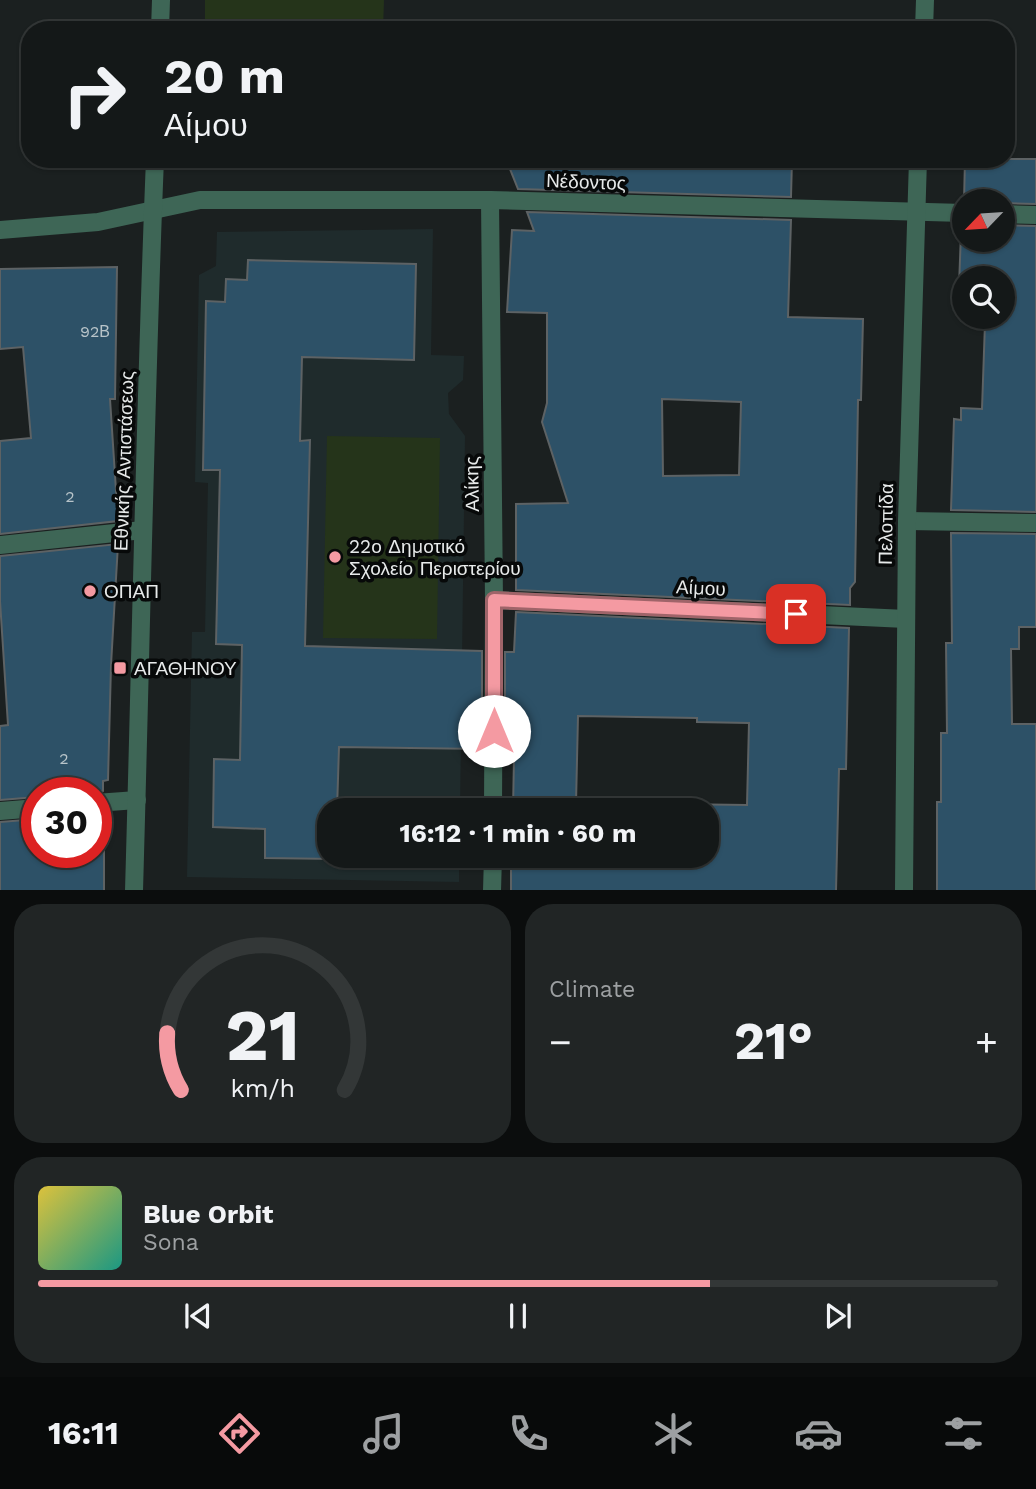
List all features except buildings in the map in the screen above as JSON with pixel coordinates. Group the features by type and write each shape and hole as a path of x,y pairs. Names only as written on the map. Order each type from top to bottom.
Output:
{"street":[{"path":"160,21 161,0"},
{"path":"924,21 925,0"},
{"name":"Εθνικής Αντιστάσεως","path":"134,890 155,168"},
{"name":"Πελοπίδα","path":"904,890 905,619 918,168"},
{"name":"Νέδοντος","path":"0,230 98,222 200,200 489,200 952,213"},
{"name":"Αλίκης","path":"489,200 494,600 493,798"},
{"path":"1015,214 1036,215"},
{"path":"907,521 1036,523"},
{"path":"0,545 143,530"},
{"name":"Αίμου","path":"494,600 905,619"},
{"path":"112,802 136,800"},
{"path":"0,811 21,809"},
{"path":"492,890 493,868"}],"shaded area":[{"name":"22ο Δημοτικό Σχολείο Περιστερίου","path":"433,229 431,355 464,356 463,380 448,393 449,414 465,436 460,798 317,798 317,868 459,868 459,882 187,877 192,632 205,632 208,483 195,482 199,275 216,266 217,232"}],"green space":[{"path":"205,0 384,0 383,21 205,21"},
{"path":"327,436 440,438 437,639 323,638"}],"place":[{"name":"22ο Δημοτικό Σχολείο Περιστερίου","path":"335,557"},
{"name":"ΟΠΑΠ","path":"90,591"},
{"name":"ΑΓΑΘΗΝΟΥ","path":"120,668"}],"route":[{"path":"494,731 494,600 796,614"}]}
